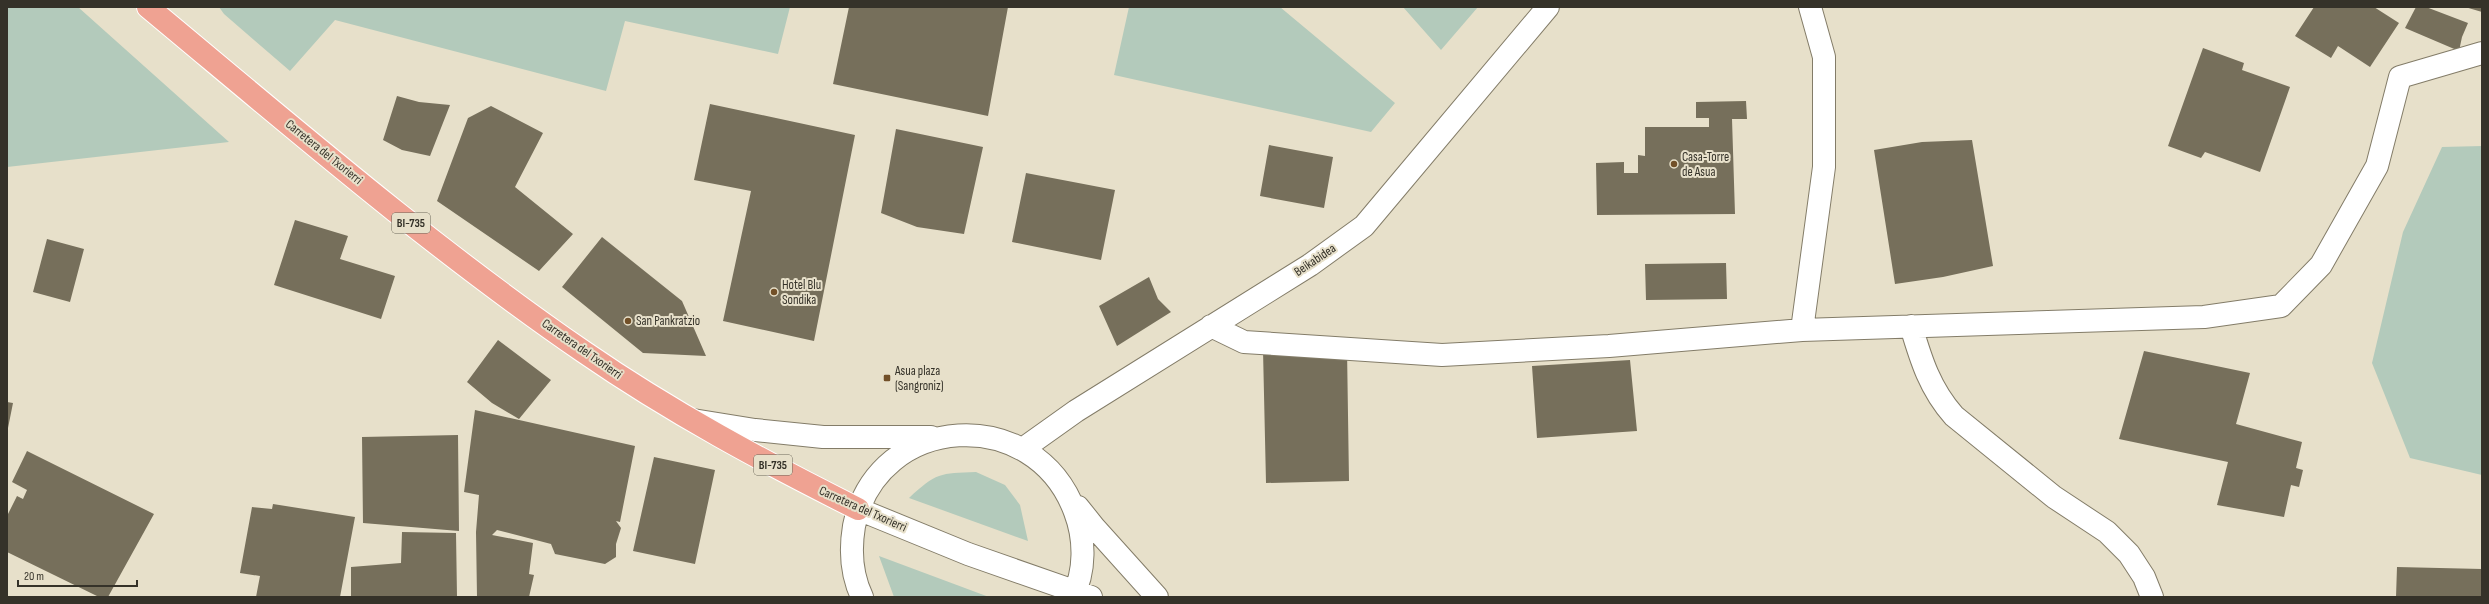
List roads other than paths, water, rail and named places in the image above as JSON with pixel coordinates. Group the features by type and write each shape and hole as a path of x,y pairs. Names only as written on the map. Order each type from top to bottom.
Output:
{"main road":[{"name":"Carretera del Txorierri","path":"148,7 450,254 583,352 688,419 858,508"}],"street":[{"name":"Beikabidea","path":"1024,448 1076,411 1310,265 1364,226 1548,7"},
{"path":"1802,330 1824,166 1824,57 1810,7"},
{"path":"1211,326 1244,342 1442,355 1609,346 1802,330 2204,317 2281,306 2321,265 2377,166 2400,77 2482,53"},
{"path":"1911,326 1928,380 1940,400 1954,416 2054,497 2107,532 2130,554 2144,577 2152,597"},
{"path":"688,419 755,430 823,437 938,437 968,433 996,438 1024,448 1050,469 1094,528 1157,597"},
{"path":"854,592 850,546 858,508 870,486 890,463 912,448 938,437"},
{"path":"1069,495 1081,526 1083,559 1079,595"},
{"name":"Carretera del Txorierri","path":"858,508 968,554 1079,595"}],"place":[{"name":"Casa-Torre de Asua","path":"1674,164"},
{"name":"Hotel Blu Sondika","path":"774,292"},
{"name":"San Pankratzio","path":"628,321"},
{"name":"Asua plaza (Sangroniz)","path":"887,378"}]}
